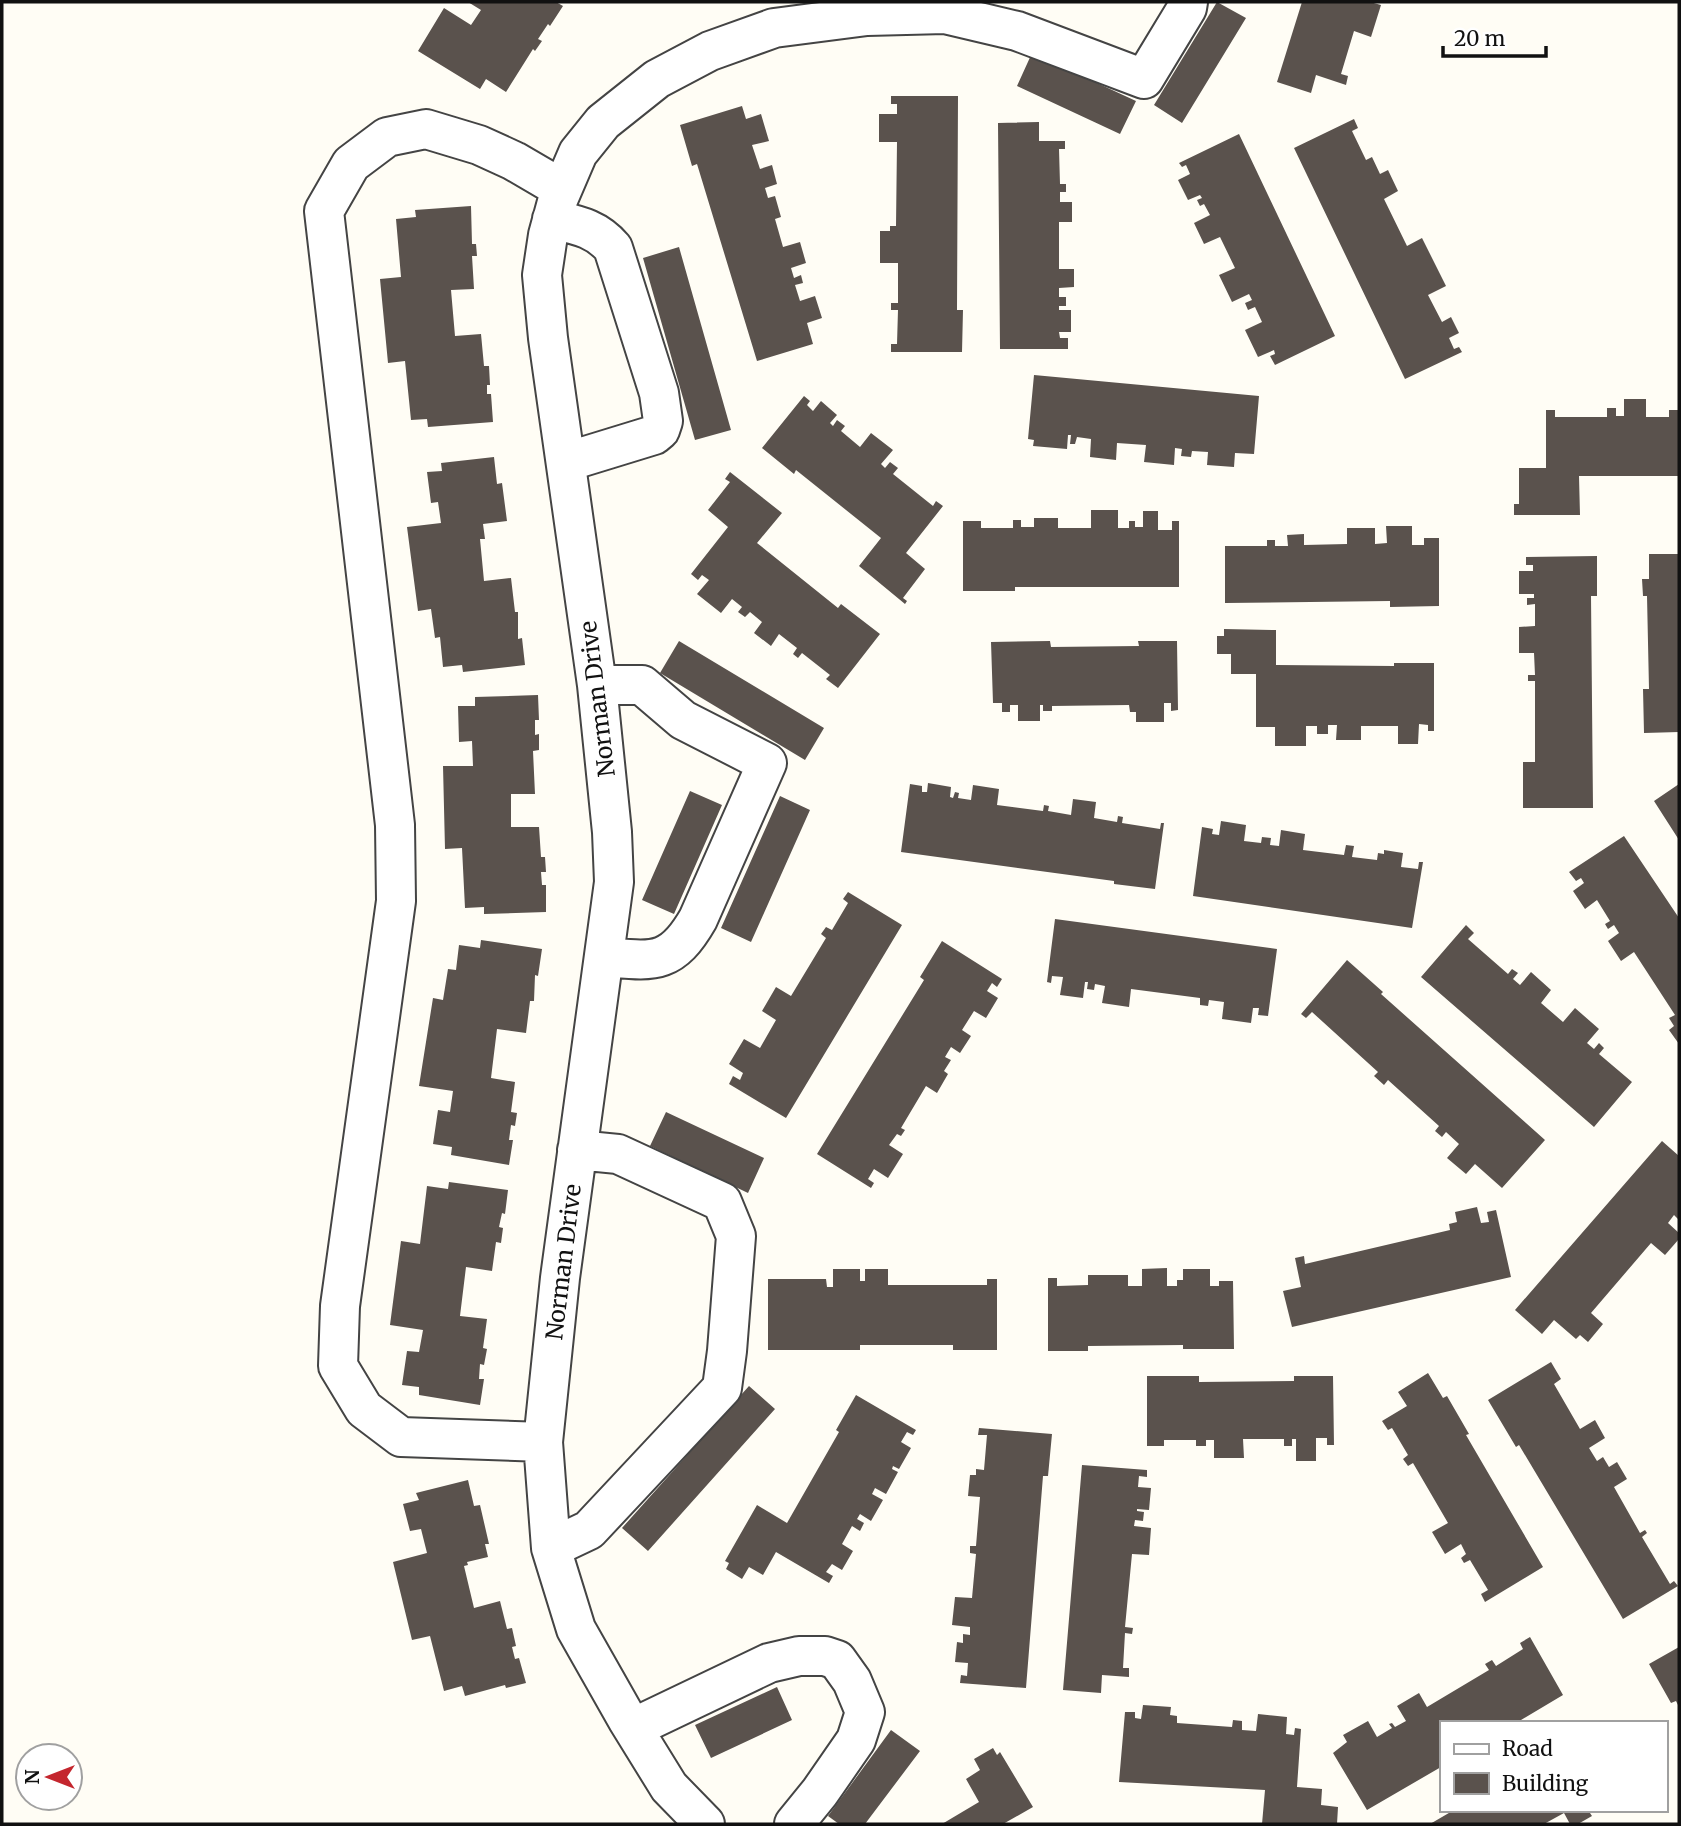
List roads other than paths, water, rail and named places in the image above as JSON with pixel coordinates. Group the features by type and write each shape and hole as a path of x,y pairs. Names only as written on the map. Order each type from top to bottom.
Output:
{"street":[{"name":"Norman Drive","path":"705,1824 669,1787 576,1629 551,1548 543,1443 560,1278 614,882 612,832 597,685 548,338 542,275 557,204 578,152 603,122 657,79 710,51 774,28 867,16 990,13 1017,31 1144,79 1188,8 1188,2"},
{"path":"543,1443 401,1437 364,1409 338,1366 340,1306 396,901 395,825 324,211 351,164 387,137 426,129 478,145 514,161 557,204 603,237 613,248 659,393 663,421 660,430 654,435 566,462"},
{"path":"597,685 642,685 683,720 766,763 688,936 672,953 649,960 604,957"},
{"path":"551,1548 589,1530 722,1388 736,1236 722,1202 618,1154 577,1150"},
{"path":"633,1728 769,1662 799,1656 825,1656 837,1660 852,1681 865,1712 856,1741 794,1824"}]}
